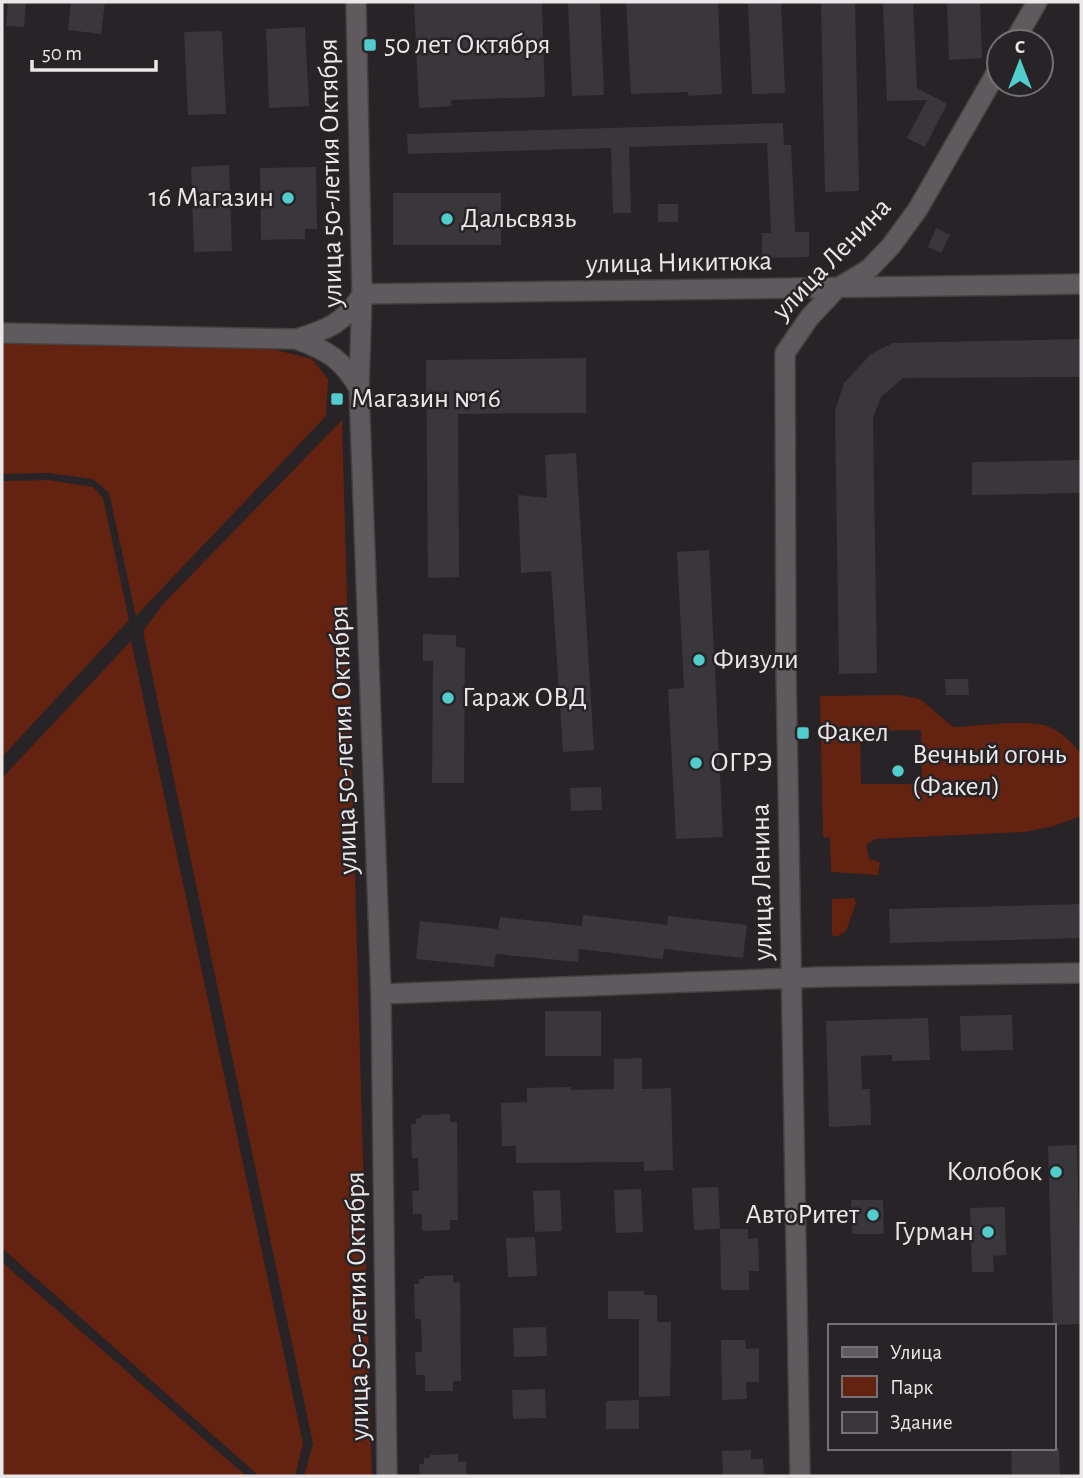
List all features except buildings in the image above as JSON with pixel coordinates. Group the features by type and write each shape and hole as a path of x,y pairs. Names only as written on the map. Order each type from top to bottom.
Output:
{"street":[{"name":"улица 50-летия Октября","path":"356,2 362,294 359,388 381,994 387,1476"},
{"path":"1022,28 1037,2"},
{"name":"улица Ленина","path":"800,1476 786,669 785,353 809,318 836,289 869,269 891,246 918,209 985,92"},
{"name":"улица Никитюка","path":"362,294 1081,284"},
{"path":"2,333 296,339 323,331 342,319 350,313 362,294"},
{"path":"296,339 325,349 346,366 359,388"},
{"path":"381,994 792,978 1081,973"}],"green space":[{"path":"2,341 268,348 312,359 328,379 326,416 136,616 109,493 93,479 48,473 2,474"},
{"path":"342,420 372,1476 304,1476 313,1444 143,631 164,603"},
{"path":"49,480 93,487 103,498 129,620 2,757 2,481"},
{"path":"131,641 303,1443 295,1476 259,1476 2,1248 2,778"},
{"path":"899,695 920,699 953,727 1027,723 1052,728 1081,753 1081,816 1054,826 1025,832 875,839 866,845 869,859 880,862 878,875 831,872 830,838 823,837 820,696","holes":["921,730 922,784 861,784 860,731"]},
{"path":"854,898 856,903 846,931 837,937 832,935 832,899"},
{"path":"2,1262 246,1476 2,1476"}],"place":[{"name":"50 лет Октября","path":"370,45"},
{"name":"16 Магазин","path":"288,198"},
{"name":"Дальсвязь","path":"447,219"},
{"name":"Магазин №16","path":"337,399"},
{"name":"Физули","path":"699,660"},
{"name":"Гараж ОВД","path":"448,698"},
{"name":"Факел","path":"803,733"},
{"name":"ОГРЭ","path":"696,763"},
{"name":"Вечный огонь (Факел)","path":"898,771"},
{"name":"Колобок","path":"1056,1172"},
{"name":"АвтоРитет","path":"873,1215"},
{"name":"Гурман","path":"988,1232"}]}
